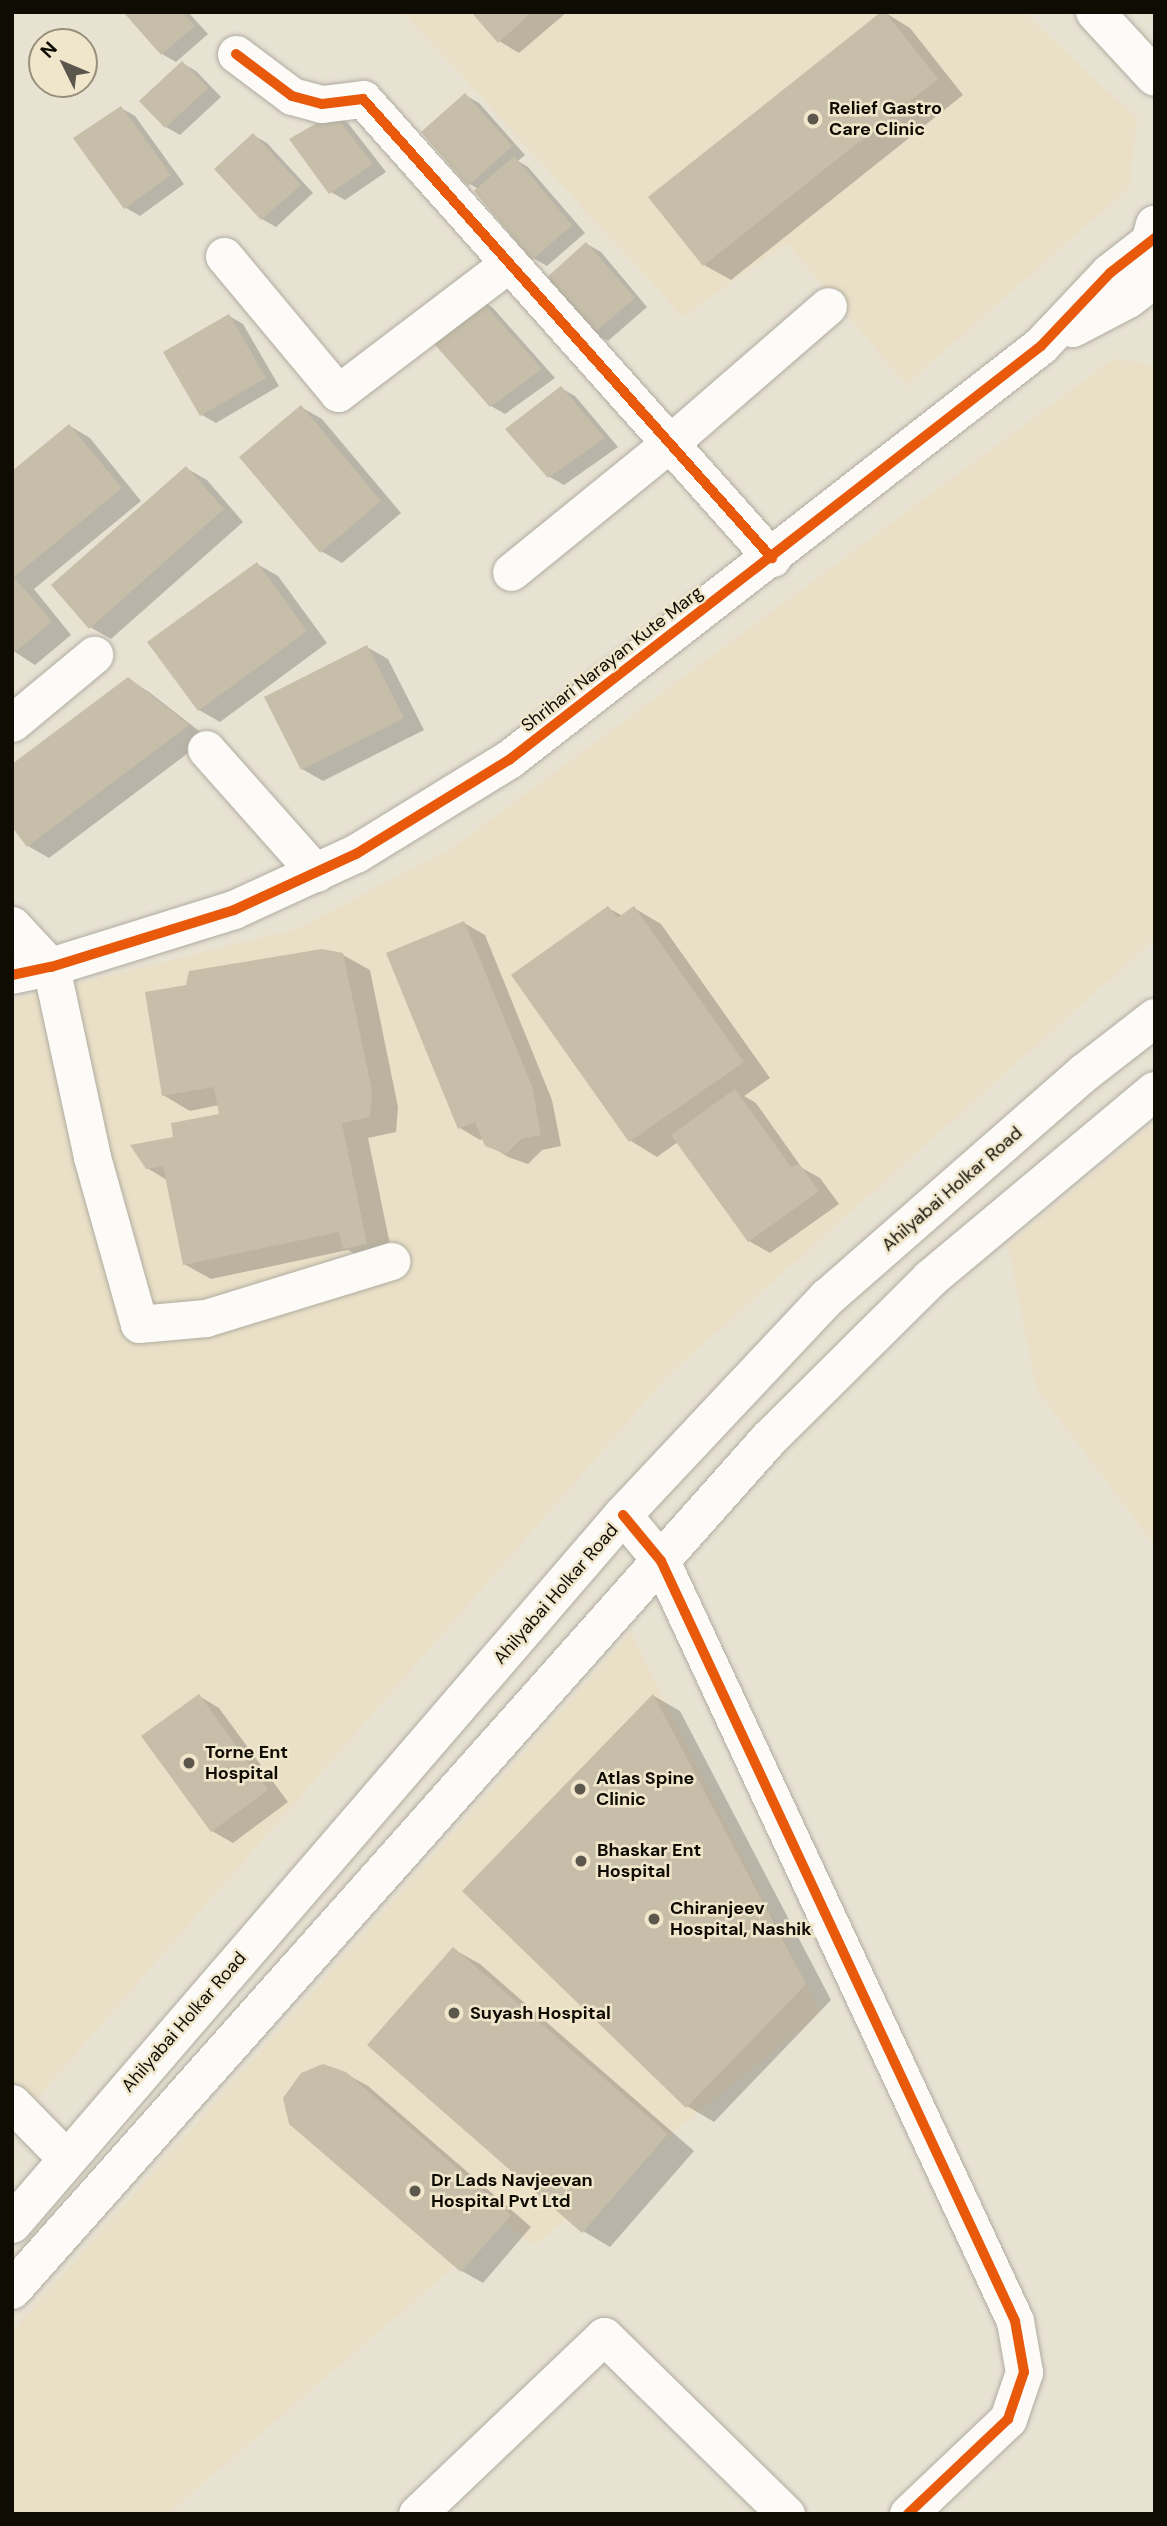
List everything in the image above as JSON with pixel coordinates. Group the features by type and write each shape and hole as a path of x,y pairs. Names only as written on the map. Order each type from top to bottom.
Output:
{"main road":[{"path":"1096,12 1155,77"},
{"name":"Shrihari Narayan Kute Marg","path":"12,975 51,967 234,910 356,854 509,760 772,558 1041,346 1110,274 1154,246"},
{"name":"Ahilyabai Holkar Road","path":"12,2224 66,2158 623,1516 827,1298 1084,1073 1155,1018"},
{"path":"12,2290 769,1439 930,1279 1155,1091"}],"street":[{"path":"236,54 292,96 321,104 363,99 772,558"},
{"path":"225,256 338,393 509,263"},
{"path":"511,572 670,443 828,306"},
{"path":"12,723 94,656"},
{"path":"206,749 316,873"},
{"path":"12,925 51,967 92,1157 139,1324 206,1318 391,1261"},
{"path":"623,1516 661,1561 1015,2320 1024,2372 1008,2419 908,2514"},
{"path":"12,2103 66,2158"},
{"path":"416,2514 604,2336 786,2514"}],"shaded area":[{"path":"403,12 1025,12 1137,119 1130,187 906,385 787,243 683,317"},
{"path":"1113,359 1155,365 1155,939 668,1376 12,2127 12,1000 299,928 455,846"},
{"path":"1155,1122 1155,1546 1036,1389 1008,1245"},
{"path":"631,1632 821,2013 534,2246 505,2223 168,2514 12,2514 12,2332"}],"building":[{"path":"183,12 195,26 161,55 125,14"},
{"path":"471,12 532,12 498,43"},
{"path":"881,12 885,12 938,79 703,266 648,197"},
{"path":"182,61 208,88 165,128 139,101"},
{"path":"465,93 512,146 468,186 421,132"},
{"path":"121,106 171,175 124,209 73,138"},
{"path":"334,113 373,164 329,194 289,139"},
{"path":"253,133 301,185 261,220 214,169"},
{"path":"514,156 572,225 532,260 474,191"},
{"path":"586,242 635,298 593,334 545,279"},
{"path":"478,297 542,369 490,407 428,337"},
{"path":"229,314 266,378 200,416 163,352"},
{"path":"561,386 605,438 548,478 505,429"},
{"path":"301,405 381,501 320,553 239,457"},
{"path":"69,424 122,488 14,577 52,622 12,654 12,471"},
{"path":"186,466 224,509 89,629 51,585"},
{"path":"257,562 307,631 198,711 147,642"},
{"path":"367,645 404,718 301,770 264,697"},
{"path":"128,677 189,725 27,847 12,827 12,764"},
{"path":"608,906 617,918 634,906 744,1062 629,1142 511,975"},
{"path":"464,921 532,1086 541,1135 521,1139 506,1154 485,1146 475,1122 458,1129 386,953"},
{"path":"322,949 343,953 372,1091 370,1117 342,1123 367,1244 343,1249 339,1232 183,1265 163,1166 146,1169 130,1145 173,1137 171,1123 219,1114 214,1087 162,1096 145,992 186,985 189,971"},
{"path":"735,1089 791,1167 799,1164 819,1191 748,1242 671,1135"},
{"path":"199,1694 268,1790 211,1832 141,1736"},
{"path":"653,1694 806,1984 686,2108 462,1891"},
{"path":"453,1947 668,2134 582,2233 367,2045"},
{"path":"323,2064 346,2072 511,2215 461,2272 289,2124 283,2098 301,2073"}],"cycle path":[{"path":"236,54 292,96 322,104 363,99 772,558"},
{"path":"12,975 51,967 234,910 356,854 509,760 1041,346 1110,273 1155,238"},
{"path":"623,1515 661,1561 1015,2321 1024,2372 1008,2419 908,2514"}],"place":[{"name":"Relief Gastro Care Clinic","path":"813,119"},
{"name":"Torne Ent Hospital","path":"189,1763"},
{"name":"Atlas Spine Clinic","path":"580,1789"},
{"name":"Bhaskar Ent Hospital","path":"581,1861"},
{"name":"Chiranjeev Hospital, Nashik","path":"654,1919"},
{"name":"Suyash Hospital","path":"454,2013"},
{"name":"Dr Lads Navjeevan Hospital Pvt Ltd","path":"415,2191"}]}
